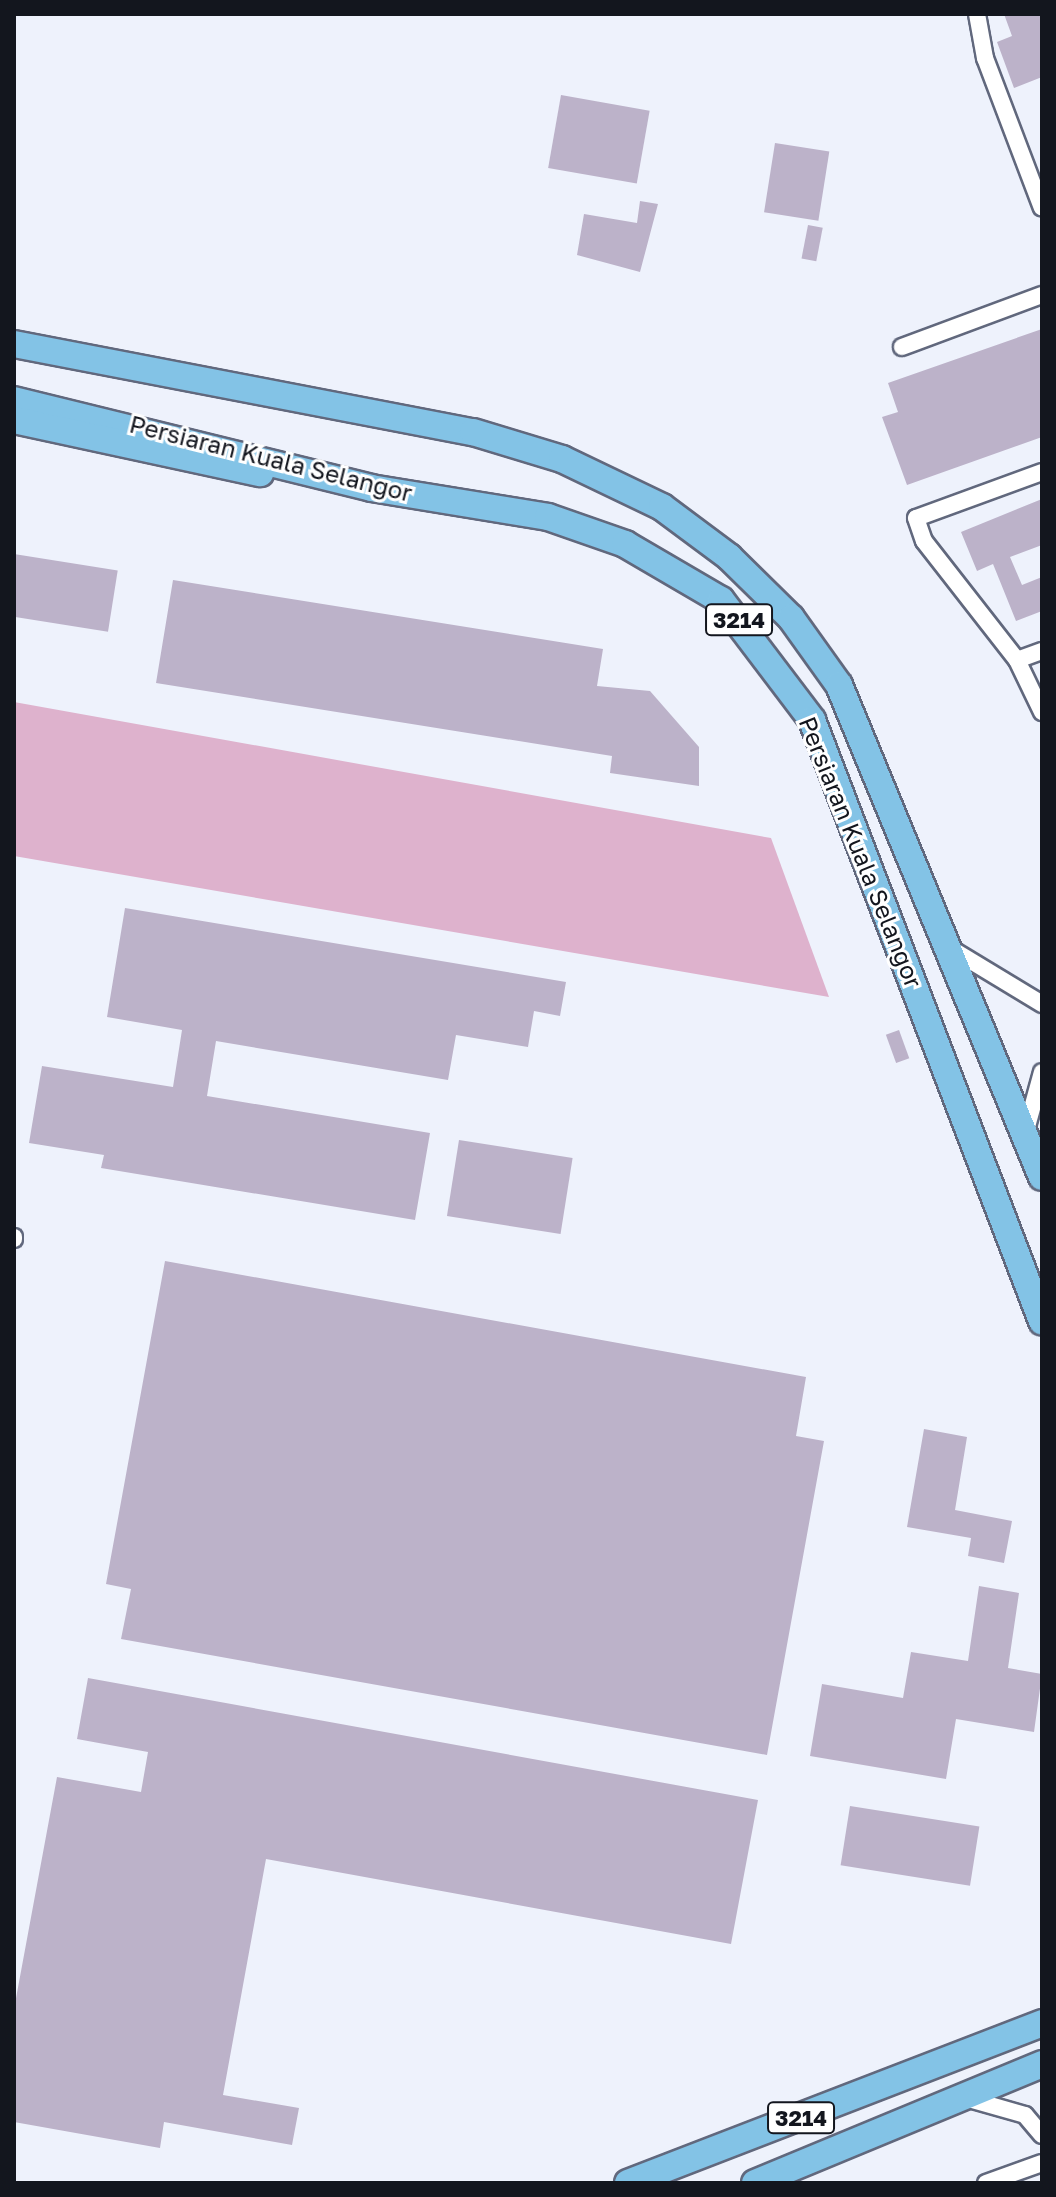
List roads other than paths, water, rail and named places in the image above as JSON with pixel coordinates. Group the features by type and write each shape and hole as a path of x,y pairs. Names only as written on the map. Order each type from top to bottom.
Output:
{"main road":[{"name":"Persiaran Kuala Selangor","path":"14,344 473,432 562,459 662,507 729,557 791,618 839,685 1042,1177"},
{"name":"Persiaran Kuala Selangor","path":"14,400 103,416 371,488 548,517 625,544 721,600 772,658 812,720 1042,1321"},
{"path":"14,420 214,466 371,488"},
{"name":"3214","path":"628,2183 1042,2023"},
{"path":"998,2087 1042,2064"},
{"name":"3214","path":"755,2183 998,2087 1042,2075"}],"street":[{"path":"977,14 985,58 1042,208"},
{"path":"902,347 1042,295"},
{"path":"1042,472 916,518 924,541 1017,660 1042,712"},
{"path":"1017,660 1042,651"},
{"path":"947,946 1042,1004"},
{"path":"1025,1134 1042,1072"},
{"path":"969,2099 1025,2115 1042,2135"},
{"path":"986,2183 1042,2163"}]}
